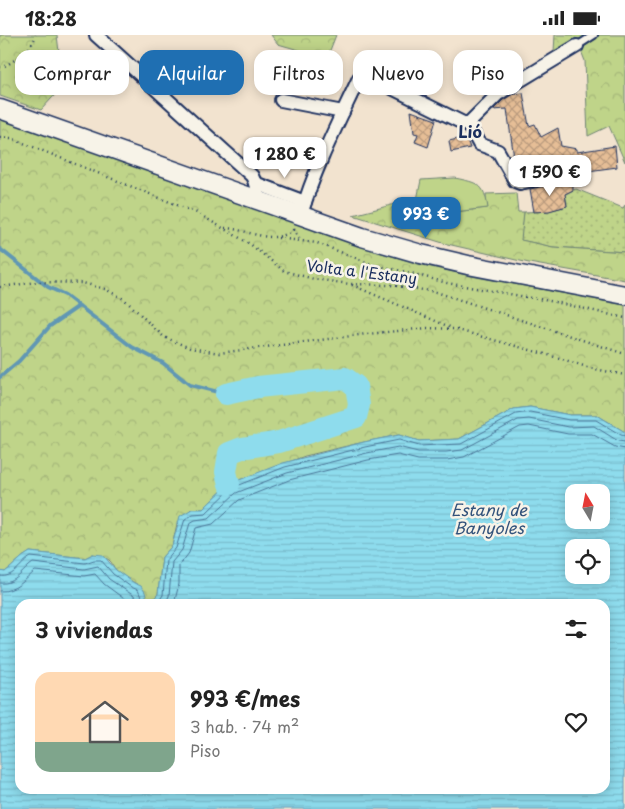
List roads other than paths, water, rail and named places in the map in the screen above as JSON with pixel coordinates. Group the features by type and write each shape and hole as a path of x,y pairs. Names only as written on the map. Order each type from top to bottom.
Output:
{"main road":[{"path":"0,109 259,201 303,209 362,237 468,265 625,295"}],"street":[{"path":"96,35 243,170 252,176 259,201"},
{"path":"467,125 498,94 577,45"},
{"path":"255,183 303,209 331,137 359,78 380,82 467,125 479,145 498,151 515,181 520,183 571,174 582,177"},
{"path":"281,100 343,112"},
{"path":"235,193 243,170"}],"lane":[{"path":"577,45 594,35"}],"water":[{"name":"Estany de Banyoles","path":"530,407 570,415 597,415 625,432 625,809 0,809 0,571 5,572 30,552 85,558 93,554 103,555 116,570 141,586 147,599 15,599 15,794 610,794 610,599 154,599 158,594 162,557 172,546 180,516 192,509 203,509 229,484 283,463 364,442 399,435 419,441 459,439 514,409"}],"waterway":[{"path":"0,249 48,287 65,295 132,347 163,363 190,385 226,394"},
{"path":"0,377 19,361 50,326 79,306"},
{"path":"226,394 258,387 345,378 356,386 359,405 356,417 279,442 242,448 229,453 226,472 229,484"}],"district":[{"name":"Lió","path":"470,131"}]}
